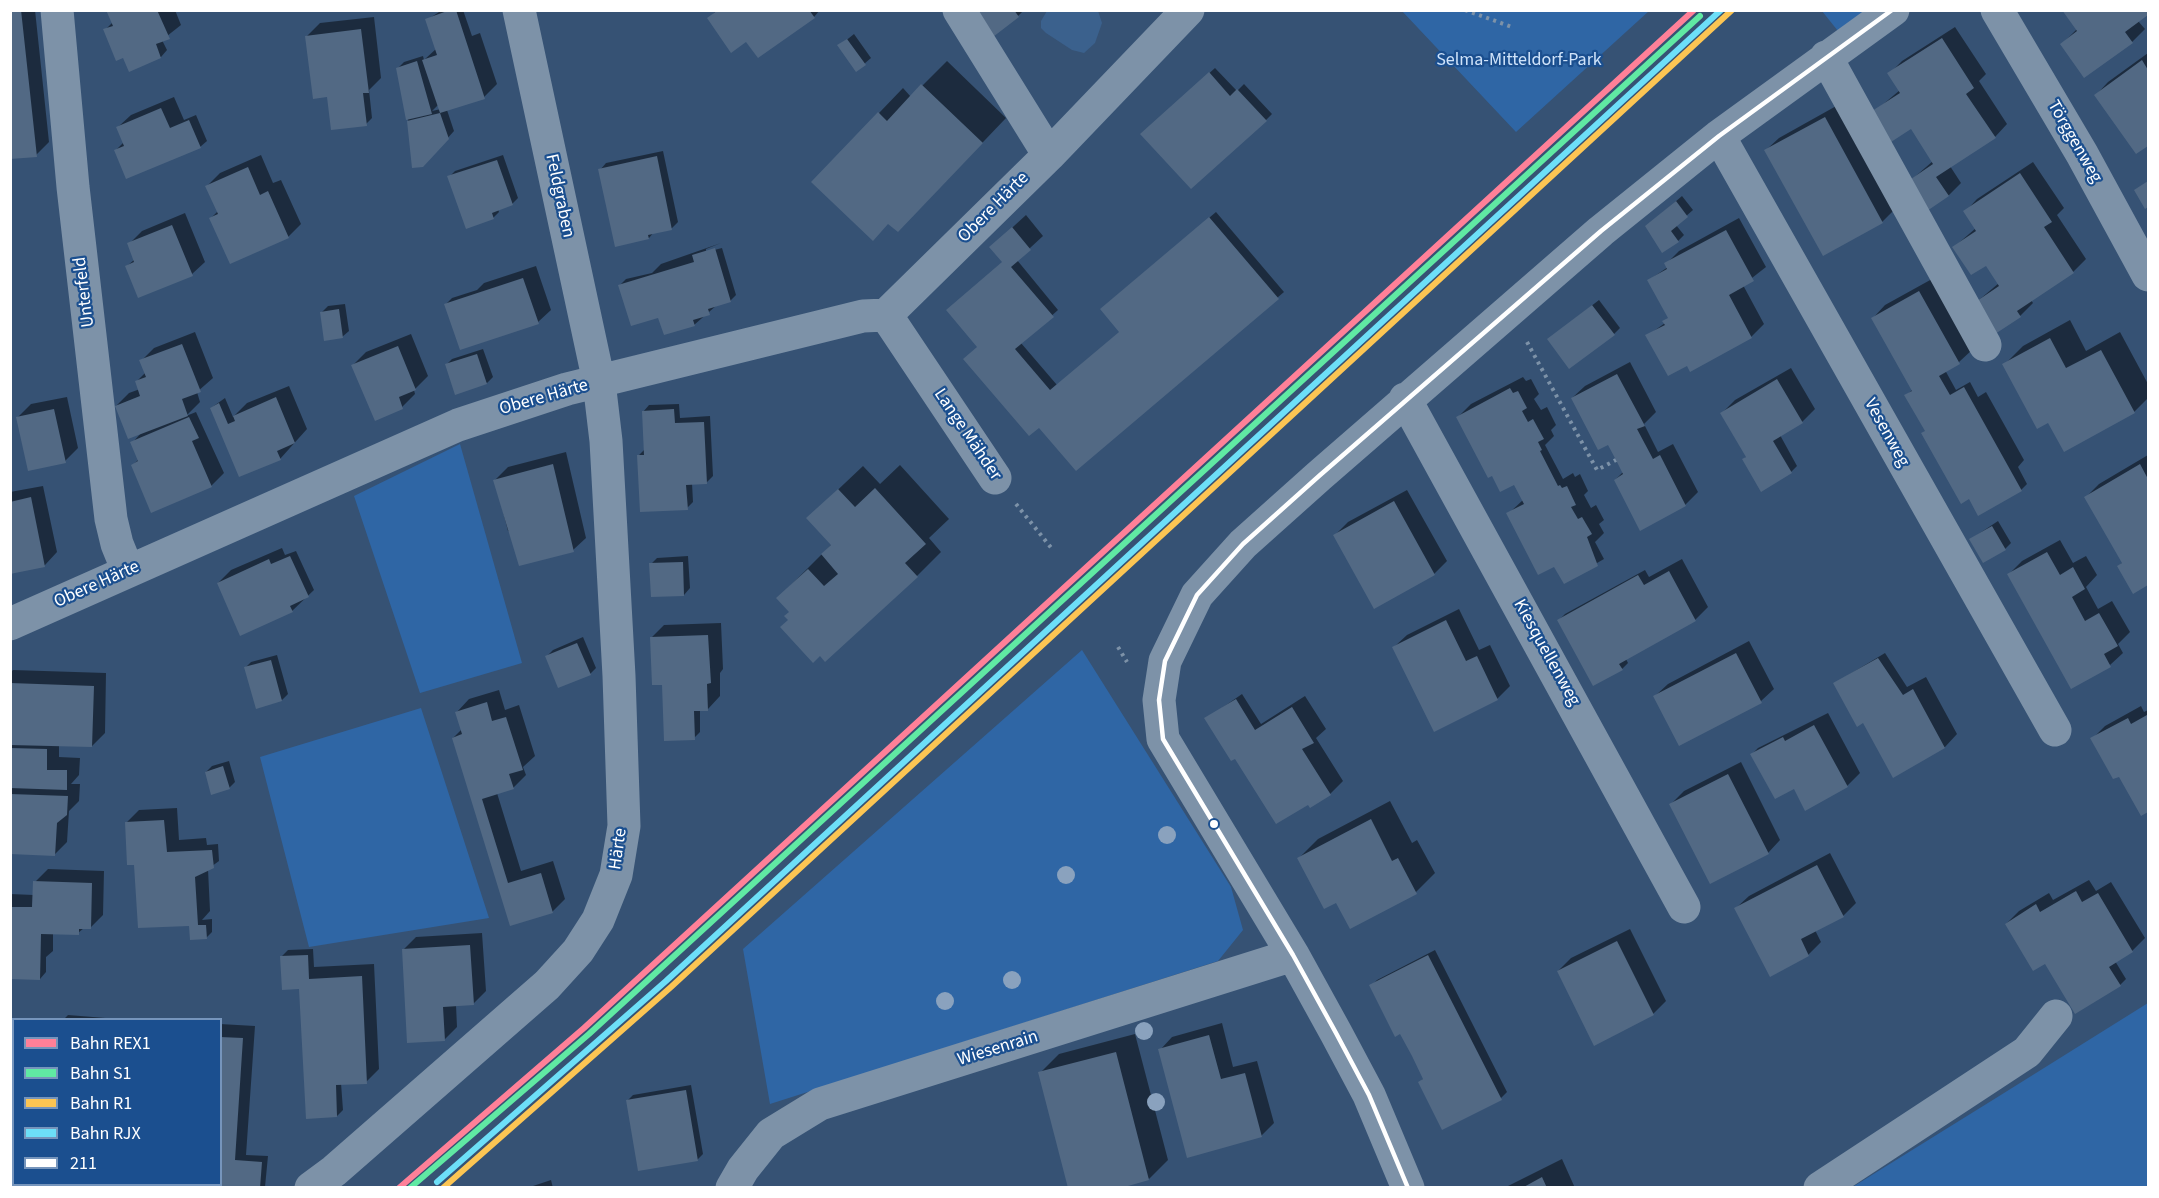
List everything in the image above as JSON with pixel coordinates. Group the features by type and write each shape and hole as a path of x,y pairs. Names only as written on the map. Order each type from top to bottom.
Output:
{"street":[{"name":"Unterfeld","path":"57,10 73,187 111,519 117,544 128,571"},
{"name":"Feldgraben","path":"519,10 599,382"},
{"path":"959,10 1049,155"},
{"name":"Obere Härte","path":"10,624 458,425 567,389 863,316 886,315 1049,155 1188,10"},
{"path":"1407,1188 1369,1095 1293,955 1163,739 1159,700 1165,661 1197,595 1243,544 1405,399 1719,136 1893,10"},
{"name":"Törggenweg","path":"1997,10 2082,154 2148,275"},
{"path":"1826,57 1985,345"},
{"name":"Vesenweg","path":"1719,136 2055,730"},
{"name":"Lange Mähder","path":"886,315 995,478"},
{"name":"Härte","path":"311,1188 334,1171 547,986 583,944 598,920 616,875 624,826 619,676 606,441 599,382"},
{"name":"Kiesquellenweg","path":"1405,399 1684,907"},
{"name":"Wiesenrain","path":"732,1188 743,1169 771,1134 820,1104 1293,955"},
{"path":"1820,1188 2027,1052 2056,1016"}],"path":[{"path":"1465,10 1512,27"},
{"path":"1510,309 1597,470 1616,460"},
{"name":"Lange Mähder","path":"995,478 1053,550"}],"green space":[{"name":"Selma-Mitteldorf-Park","path":"1402,11 1649,11 1516,132"},
{"path":"1822,11 1866,11 1838,31"},
{"path":"460,444 522,663 420,693 354,496"},
{"path":"1082,650 1231,887 1243,930 1218,961 770,1104 743,949"},
{"path":"421,708 489,918 309,947 260,757"},
{"path":"2148,1003 2148,1187 1851,1188 1996,1098"}],"shaded area":[{"path":"1047,11 1098,11 1102,23 1095,43 1084,53 1072,50 1046,33 1041,28 1041,21"}],"building":[{"path":"10,10 21,10 37,157 10,159"},
{"path":"106,10 157,10 170,39 156,44 161,58 129,72 123,58 116,61 103,29 113,26"},
{"path":"456,10 485,99 440,113 422,60 437,55 425,19"},
{"path":"718,10 809,10 815,18 758,58 746,42 731,53 707,18"},
{"path":"967,10 1014,10 1019,17 989,40"},
{"path":"2062,10 2148,10 2148,15 2125,32 2133,43 2084,78 2060,44 2077,31"},
{"path":"361,29 369,93 363,93 367,126 331,130 327,97 313,99 305,36"},
{"path":"1942,38 1974,88 1966,94 1996,138 1936,177 1949,196 1927,211 1908,181 1933,164 1911,129 1891,142 1872,111 1900,93 1887,73"},
{"path":"847,39 866,65 856,72 837,45"},
{"path":"2142,60 2148,70 2148,146 2136,154 2094,95"},
{"path":"417,61 432,114 406,120 396,68"},
{"path":"1209,72 1230,96 1237,89 1267,121 1191,189 1140,134"},
{"path":"921,84 983,143 898,232 888,224 873,241 811,182 878,112 887,121"},
{"path":"161,108 170,128 189,120 201,148 126,179 114,150 124,146 116,127"},
{"path":"440,113 449,139 423,167 412,168 407,121"},
{"path":"1825,117 1883,223 1823,256 1764,150"},
{"path":"657,156 672,230 648,235 649,239 615,247 598,169"},
{"path":"497,160 513,205 492,213 494,219 466,229 447,176"},
{"path":"248,167 260,195 268,191 289,238 230,264 209,218 218,214 205,186"},
{"path":"2020,173 2052,222 2044,227 2074,273 2017,311 2021,317 1992,336 1971,305 1999,286 1986,266 1971,275 1952,247 1976,231 1963,211"},
{"path":"2148,181 2148,207 2145,209 2134,190"},
{"path":"1676,201 1688,217 1671,231 1679,242 1662,253 1645,226"},
{"path":"1209,217 1279,299 1076,471 1039,428 1029,436 963,359 977,347 946,310 1002,262 989,247 1012,227 1031,250 1011,267 1054,317 1015,349 1050,390 1119,332 1100,309"},
{"path":"172,225 193,276 138,298 125,266 134,262 127,243"},
{"path":"1726,230 1754,281 1729,295 1752,338 1690,372 1687,366 1668,376 1645,335 1665,325 1662,321 1668,318 1647,280 1667,269 1664,263"},
{"path":"715,248 731,302 708,309 710,315 693,320 695,326 664,335 658,318 631,326 618,285 694,262 692,255"},
{"path":"523,278 539,324 460,350 444,304"},
{"path":"1919,291 1960,364 1939,376 1950,395 1964,387 2022,491 1978,516 1969,499 1961,504 1921,433 1925,431 1904,395 1912,391 1871,318"},
{"path":"1592,305 1615,335 1569,369 1547,339"},
{"path":"339,309 343,338 324,341 320,312"},
{"path":"2050,338 2066,368 2101,350 2135,413 2064,452 2048,423 2037,429 2002,364"},
{"path":"182,344 201,392 182,399 188,416 128,439 115,406 140,396 135,381 146,377 139,360"},
{"path":"398,346 416,390 399,397 403,409 375,421 351,365"},
{"path":"477,354 487,384 455,395 445,364"},
{"path":"1617,374 1645,426 1637,429 1653,459 1660,455 1686,506 1640,531 1614,480 1623,474 1616,460 1608,445 1598,450 1571,398"},
{"path":"1777,379 1803,423 1773,441 1792,473 1761,492 1742,459 1746,457 1720,413"},
{"path":"1510,388 1513,393 1518,391 1527,408 1522,411 1528,422 1533,419 1544,439 1538,442 1542,450 1540,451 1558,486 1562,488 1567,486 1576,505 1571,507 1578,519 1582,517 1592,534 1587,537 1598,566 1564,584 1554,567 1538,575 1506,513 1524,504 1514,485 1500,492 1492,476 1488,478 1456,417"},
{"path":"276,397 295,443 277,451 281,460 239,477 210,408 219,403 228,424 235,421 233,416"},
{"path":"54,409 66,463 28,471 16,417"},
{"path":"674,409 675,423 704,422 707,484 686,485 688,510 640,512 637,455 644,455 642,411"},
{"path":"189,417 199,438 192,441 212,487 151,513 131,465 138,461 130,442"},
{"path":"553,464 574,552 519,566 493,480"},
{"path":"2140,464 2148,479 2148,585 2133,594 2117,566 2122,563 2084,497"},
{"path":"875,488 926,544 905,563 918,577 825,662 820,656 813,663 780,627 788,620 784,616 789,612 776,598 808,569 824,586 838,574 821,554 831,545 806,518 838,489 855,507"},
{"path":"31,497 45,567 10,574 10,502"},
{"path":"1394,501 1435,575 1374,609 1333,535"},
{"path":"1992,526 2006,550 1983,563 1969,539"},
{"path":"2047,552 2060,575 2073,567 2085,589 2072,597 2085,621 2099,613 2118,646 2104,654 2111,667 2071,689 2007,574"},
{"path":"290,556 309,597 290,606 293,612 240,636 217,583 269,559 271,564"},
{"path":"683,562 684,596 651,597 649,563"},
{"path":"1669,571 1696,621 1619,664 1623,670 1593,686 1557,620 1638,575 1644,585"},
{"path":"1446,620 1466,661 1477,656 1498,700 1434,732 1392,647"},
{"path":"708,635 711,683 707,684 708,711 694,711 695,740 664,741 662,685 652,685 650,637"},
{"path":"577,643 591,675 558,688 545,656"},
{"path":"1736,653 1762,703 1679,746 1653,696"},
{"path":"1878,658 1903,695 1913,689 1945,748 1893,778 1863,723 1857,727 1833,683"},
{"path":"271,660 282,701 256,709 244,667"},
{"path":"10,683 94,686 92,747 10,745"},
{"path":"1236,699 1255,730 1292,707 1314,743 1302,749 1331,795 1310,808 1308,805 1276,824 1235,759 1231,761 1204,718"},
{"path":"487,702 492,721 506,717 523,770 509,774 514,789 482,799 508,883 541,873 553,913 510,926 452,738 462,734 455,712"},
{"path":"2147,715 2148,812 2141,816 2119,777 2113,779 2090,738 2128,718 2131,724"},
{"path":"1814,725 1848,787 1805,811 1794,789 1775,799 1750,754 1783,737 1785,741"},
{"path":"10,748 47,749 47,770 67,770 67,790 10,788"},
{"path":"223,766 230,789 211,795 205,772"},
{"path":"1728,774 1769,854 1710,884 1669,804"},
{"path":"10,794 68,796 67,815 57,823 55,856 10,854"},
{"path":"1371,819 1392,861 1398,858 1417,894 1350,929 1336,903 1324,909 1297,858"},
{"path":"164,820 167,852 212,850 214,868 195,877 198,925 206,925 207,939 190,940 189,926 138,928 134,865 127,865 125,822"},
{"path":"1817,865 1844,917 1801,939 1809,956 1770,977 1734,908"},
{"path":"33,881 92,883 91,929 79,929 79,935 41,934 40,980 10,979 10,907 32,907"},
{"path":"2076,891 2082,902 2098,893 2133,952 2109,967 2121,986 2075,1014 2045,964 2033,971 2005,924 2036,904 2040,912"},
{"path":"1617,941 1654,1015 1594,1046 1557,971"},
{"path":"470,945 474,1005 443,1007 445,1041 407,1043 402,949"},
{"path":"308,955 309,979 362,976 367,1084 336,1085 337,1117 306,1119 299,989 282,990 280,956"},
{"path":"1428,955 1502,1100 1442,1130 1418,1082 1423,1079 1412,1056 1400,1034 1395,1037 1369,985"},
{"path":"1209,1035 1221,1079 1245,1073 1262,1137 1187,1158 1158,1049"},
{"path":"222,1037 243,1038 235,1160 262,1162 260,1188 172,1188 172,1186 222,1186"},
{"path":"1116,1052 1149,1180 1121,1188 1068,1188 1038,1072"},
{"path":"686,1090 698,1161 638,1171 626,1100"},
{"path":"1542,1177 1547,1188 1522,1188"},
{"path":"86,1186 114,1186 113,1188 86,1188"}],"rail line":[{"name":"REX1","path":"399,1188 584,1028 1694,10"},
{"name":"RJX","path":"437,1182 666,981 1721,10"},
{"name":"R1","path":"443,1188 671,987 1732,10"},
{"name":"S1","path":"410,1188 589,1034 1700,16"}],"transit line":[{"name":"211","path":"1408,1188 1369,1095 1336,1033 1293,955 1163,739 1159,700 1165,661 1197,595 1243,544 1601,231 1719,136 1892,10"}]}
